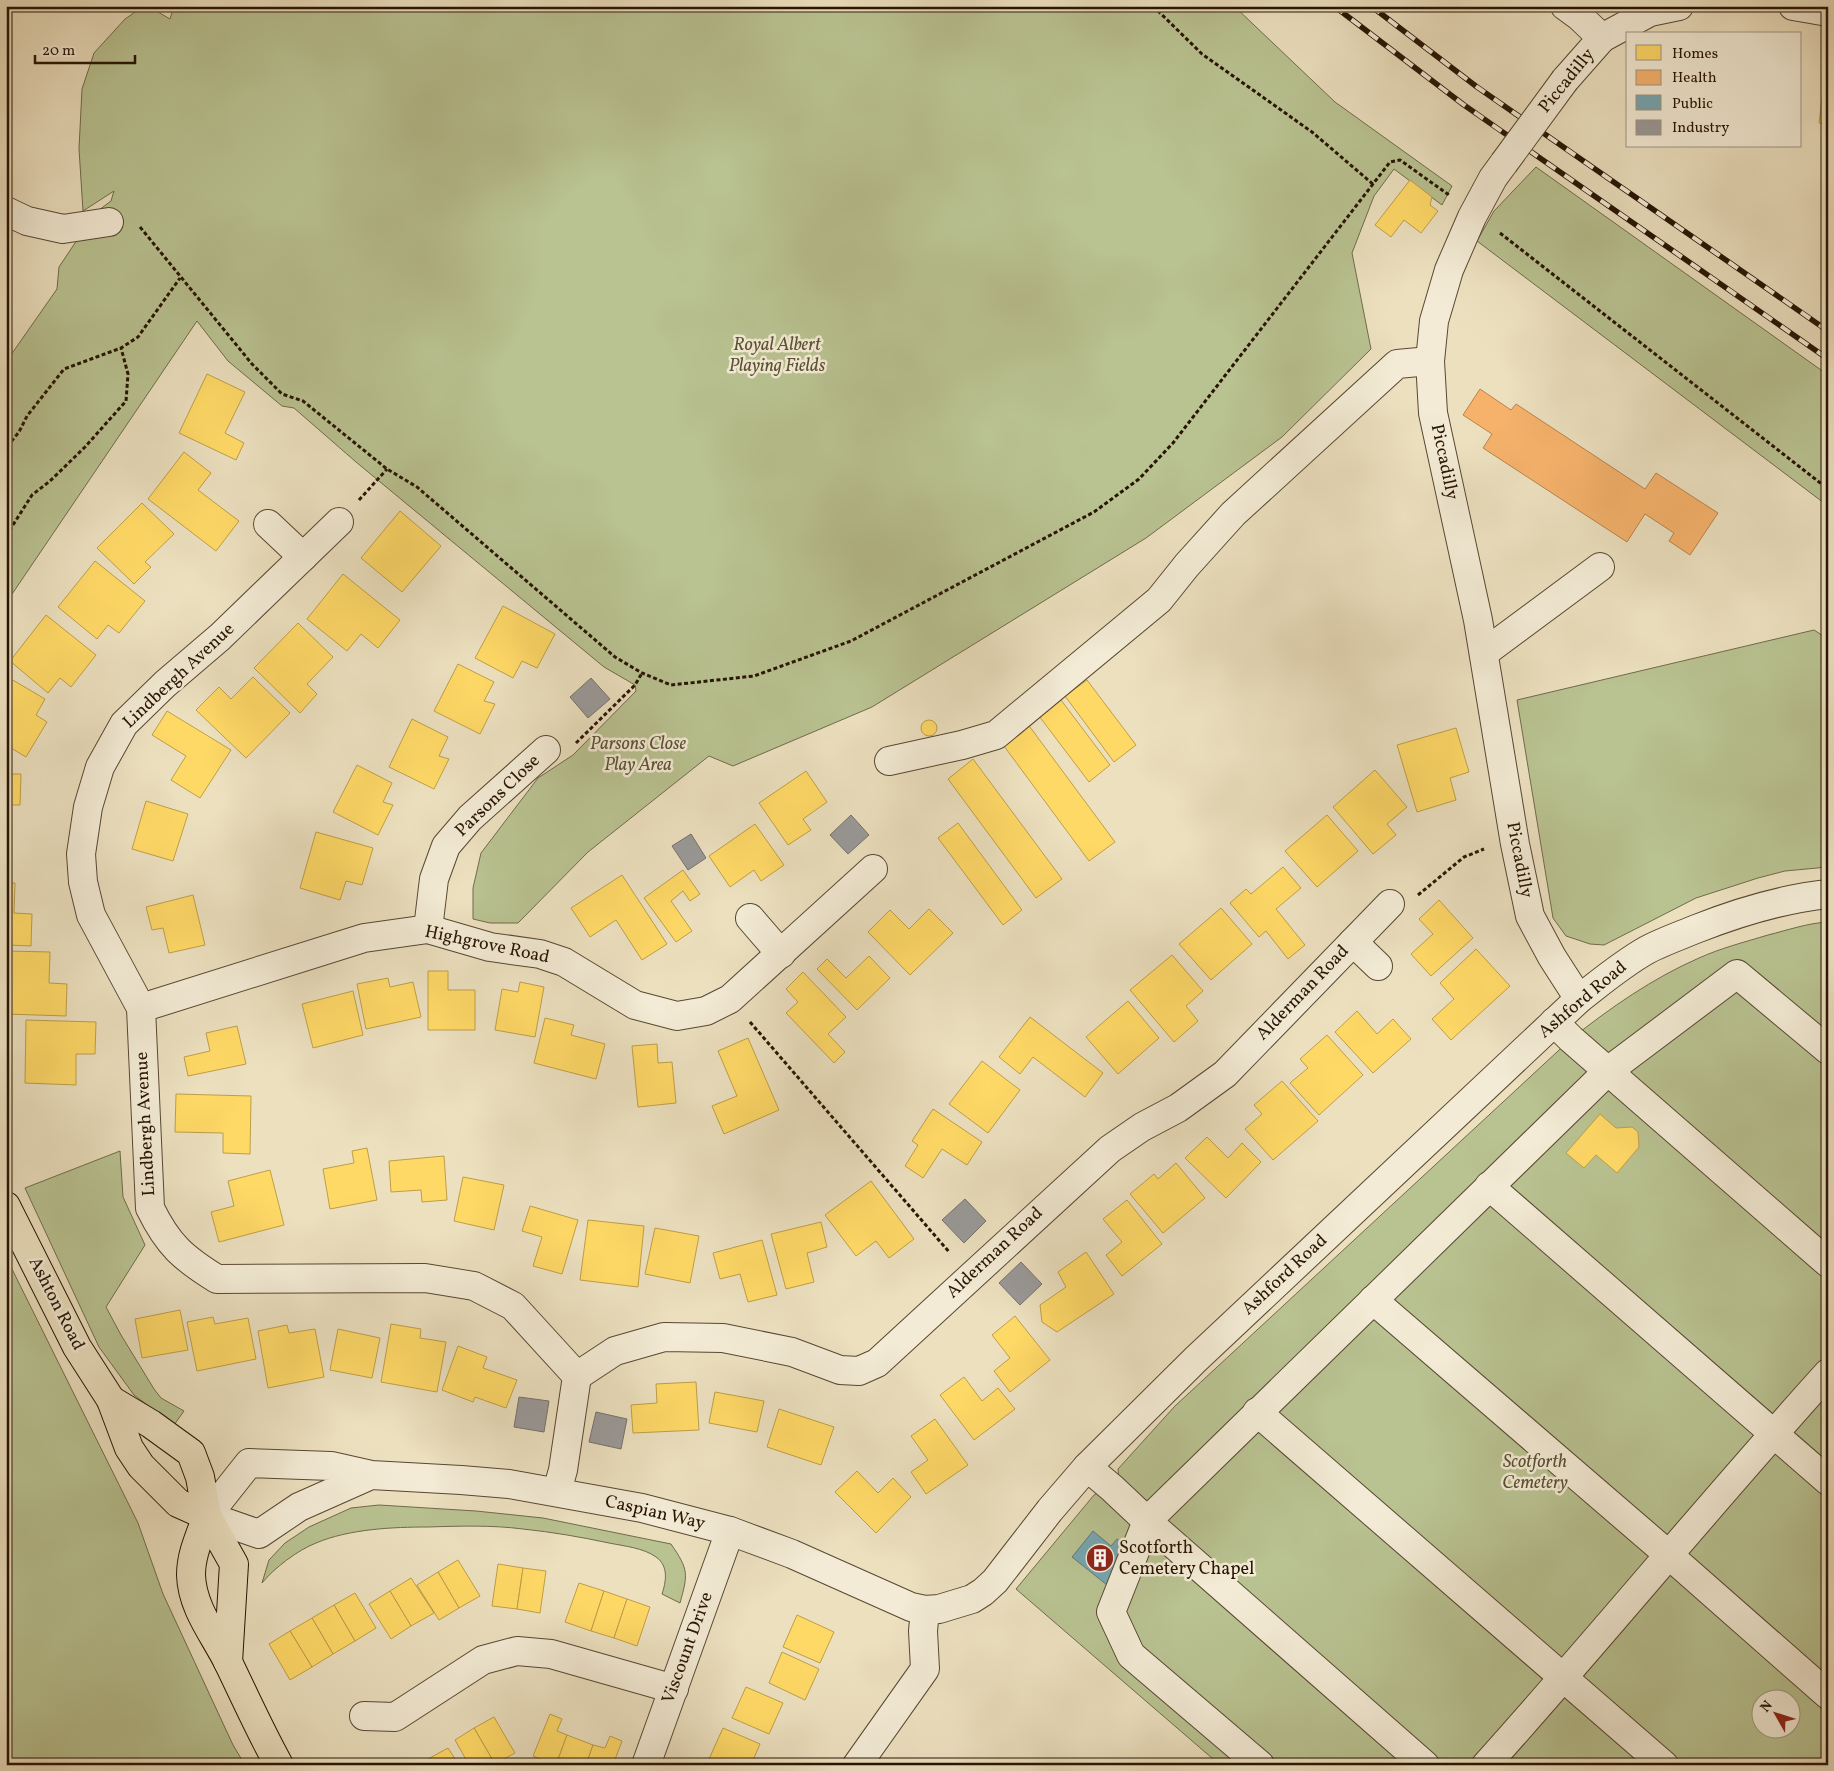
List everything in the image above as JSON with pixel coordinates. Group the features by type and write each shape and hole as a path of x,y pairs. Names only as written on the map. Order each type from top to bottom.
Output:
{"main road":[{"name":"Ashton Road","path":"6,1206 77,1347 111,1400 128,1448 141,1466 178,1503 208,1516"},
{"name":"Ashton Road","path":"111,1400 151,1424 191,1453 200,1477 208,1516 234,1564 228,1662"},
{"name":"Ashton Road","path":"208,1516 192,1557 191,1577 199,1611 228,1662 261,1732 280,1765"}],"street":[{"path":"1565,6 1602,38"},
{"name":"Piccadilly","path":"1579,999 1552,957 1530,916 1515,844 1484,653 1433,413 1430,361 1434,321 1449,270 1474,214 1493,178 1565,80 1602,38 1650,12 1679,6"},
{"path":"1793,6 1828,12"},
{"path":"6,211 27,222 63,229 109,222"},
{"path":"889,761 962,745 996,734 1159,600 1187,565 1233,514 1397,364 1430,361"},
{"name":"Lindbergh Avenue","path":"339,522 220,637 165,684 124,724 100,766 88,807 81,854 83,882 91,914 141,1008 150,1208 161,1230 178,1251 196,1266 217,1279 425,1278 474,1286 513,1306 577,1376"},
{"path":"268,524 303,557"},
{"path":"1484,653 1600,567"},
{"name":"Parsons Close","path":"428,929 434,879 446,846 470,818 546,750"},
{"name":"Highgrove Road","path":"141,1008 364,938 428,929 490,948 540,954 564,962 635,1005 677,1016 706,1011 730,999 873,869"},
{"name":"Ashford Road","path":"925,1610 940,1609 957,1604 972,1599 984,1592 1087,1467 1196,1360 1579,999 1624,964 1670,939 1732,914 1771,903 1828,894"},
{"name":"Alderman Road","path":"577,1376 615,1351 664,1337 723,1338 792,1352 840,1370 859,1371 877,1363 1110,1149 1142,1127 1178,1108 1225,1074 1390,904"},
{"path":"750,918 781,954"},
{"name":"Alderman Road","path":"1353,942 1378,966"},
{"path":"1260,1765 1131,1656 1111,1612 1147,1521 1608,1071 1737,974 1828,1050"},
{"path":"1554,1022 1570,1039 1828,1263"},
{"path":"1489,1186 1828,1481"},
{"path":"1373,1300 1828,1695"},
{"path":"1486,1765 1564,1678 1773,1434 1828,1373"},
{"path":"557,1491 577,1376"},
{"path":"1257,1412 1664,1765"},
{"name":"Caspian Way","path":"371,1475 299,1507 259,1534 208,1516 249,1463 331,1466 371,1475 509,1484 557,1491 642,1508 730,1531 792,1554 911,1607 925,1610"},
{"path":"1087,1467 1425,1765"},
{"name":"Viscount Drive","path":"646,1765 730,1531"},
{"path":"857,1765 925,1669 923,1631 925,1610"},
{"path":"364,1716 395,1717 484,1660 517,1651 551,1654 674,1689"}],"path":[{"path":"1153,6 1202,54 1312,132 1374,185"},
{"path":"109,222 132,220 141,228 252,364 282,394 303,401 387,469 417,487 615,657 642,673 671,684 754,676 851,641 1094,512 1139,479 1173,443 1390,162 1400,160 1487,223 1828,489"},
{"path":"6,445 19,432 27,416 64,369 121,348 138,336 180,278"},
{"path":"6,536 32,495 50,481 85,447 126,401 128,374 121,348"},
{"path":"339,522 387,469"},
{"path":"546,750 574,744 635,685 642,673"},
{"path":"1390,904 1405,907 1464,857 1480,850 1515,844"},
{"path":"730,999 971,1276"}],"green space":[{"name":"Royal Albert Playing Fields","path":"144,6 148,6 170,19 174,6 1234,6 1335,102 1452,186 1442,205 1394,169 1374,196 1352,253 1371,349 1282,437 1146,538 872,707 733,766 709,756 588,852 518,923 490,923 473,919 473,888 481,853 538,778 573,755 636,691 635,685 604,667 356,462 294,408 282,406 228,361 197,321 6,603 6,362 57,289 59,267 95,213 111,201 114,191 83,211 79,149 82,89 94,53 125,19"},
{"path":"1536,167 1828,375 1828,506 1477,241 1494,211"},
{"path":"1814,630 1828,639 1828,867 1785,871 1696,898 1604,945 1590,944 1566,936 1553,918 1517,700"},
{"name":"Scotforth Cemetery","path":"1828,922 1828,1765 1220,1765 1016,1589 1094,1495 1119,1480 1118,1469 1175,1406 1571,1039 1632,994 1682,966 1707,954 1733,945 1798,927"},
{"path":"120,1151 123,1197 145,1245 106,1307 154,1389 161,1398 184,1411 174,1425 134,1395 99,1347 25,1188"},
{"path":"6,1257 138,1523 163,1594 233,1745 245,1765 6,1765"},
{"path":"379,1505 476,1511 543,1518 671,1544 684,1566 685,1572 680,1603 662,1594 665,1584 665,1569 656,1557 646,1551 566,1535 500,1527 400,1528 371,1530 329,1538 294,1555 262,1583 269,1560 285,1543 309,1527 351,1508"}],"building: Homes":[{"path":"1825,74 1828,75 1828,124 1819,123"},
{"path":"1410,180 1432,197 1430,205 1438,211 1421,233 1404,220 1391,237 1375,225"},
{"path":"207,374 245,392 225,433 244,443 236,460 179,433"},
{"path":"184,452 211,473 198,490 239,521 216,551 148,499"},
{"path":"142,503 174,534 145,562 151,567 134,584 97,548"},
{"path":"400,511 441,546 402,592 361,558"},
{"path":"95,561 145,601 119,633 108,625 97,639 58,607"},
{"path":"343,574 400,620 378,648 361,634 347,651 307,619"},
{"path":"503,606 555,634 537,668 522,661 513,678 475,658"},
{"path":"46,615 96,655 71,687 60,678 48,693 10,661"},
{"path":"298,623 333,657 307,684 317,694 300,713 254,668"},
{"path":"458,664 494,682 484,701 495,704 480,734 434,711"},
{"path":"6,676 45,699 36,715 47,722 26,757 6,745"},
{"path":"253,677 290,713 246,758 196,710 219,687 231,699"},
{"path":"1087,680 1136,745 1114,762 1065,696"},
{"path":"1061,700 1110,765 1089,782 1039,716"},
{"path":"167,711 231,750 200,798 171,780 186,756 152,735"},
{"path":"412,719 448,737 439,756 449,759 434,789 389,767"},
{"path":"929,720 937,728 929,736 921,728"},
{"path":"1027,723 1115,842 1089,861 1001,742"},
{"path":"1456,728 1469,772 1450,778 1456,800 1417,812 1397,745"},
{"path":"973,759 1062,879 1036,898 948,779"},
{"path":"357,765 392,783 383,802 393,805 378,835 333,812"},
{"path":"1375,770 1407,807 1387,824 1396,835 1373,854 1333,807"},
{"path":"806,771 827,802 803,819 811,830 788,845 759,803"},
{"path":"6,774 21,774 20,805 6,805"},
{"path":"146,801 188,814 173,861 132,849"},
{"path":"1327,815 1358,851 1317,887 1285,851"},
{"path":"958,823 1022,910 1003,925 938,838"},
{"path":"755,824 784,865 761,881 754,870 730,887 709,856"},
{"path":"6,828 10,828 10,847 6,848"},
{"path":"316,832 373,848 362,885 346,881 340,900 300,888"},
{"path":"1283,867 1301,888 1276,909 1305,945 1288,959 1266,931 1259,937 1230,903 1246,889 1251,894"},
{"path":"683,870 700,894 690,901 683,891 671,901 692,931 676,942 644,898"},
{"path":"622,875 667,944 642,960 616,920 590,937 571,908"},
{"path":"6,883 15,883 14,913 32,914 31,946 6,945"},
{"path":"193,895 205,945 169,953 163,928 152,930 146,907"},
{"path":"1439,900 1473,938 1431,976 1411,954 1433,934 1419,919"},
{"path":"1221,908 1252,944 1211,980 1179,944"},
{"path":"929,909 953,933 910,975 868,932 890,910 909,929"},
{"path":"1476,949 1510,986 1451,1040 1432,1019 1454,999 1440,983"},
{"path":"6,951 50,952 49,983 67,984 66,1016 6,1014"},
{"path":"1172,955 1203,991 1186,1006 1198,1021 1174,1042 1130,990"},
{"path":"869,956 890,978 857,1010 817,969 827,959 846,978"},
{"path":"428,971 448,971 448,990 475,990 475,1030 428,1030"},
{"path":"803,972 846,1017 828,1034 845,1052 834,1063 786,1013 798,1002 786,989"},
{"path":"388,978 390,987 413,982 421,1017 366,1029 357,984"},
{"path":"520,982 544,987 535,1037 495,1030 502,989 518,992"},
{"path":"353,991 363,1035 313,1048 302,1004"},
{"path":"1128,1001 1159,1038 1118,1074 1086,1037"},
{"path":"1357,1011 1377,1034 1393,1019 1411,1039 1373,1073 1335,1032"},
{"path":"1030,1017 1103,1073 1085,1097 1033,1057 1020,1074 999,1057"},
{"path":"545,1018 574,1025 571,1035 605,1044 596,1079 534,1063"},
{"path":"26,1020 96,1022 95,1054 76,1054 76,1085 25,1083"},
{"path":"237,1026 246,1064 188,1076 184,1057 210,1051 206,1033"},
{"path":"1327,1035 1363,1075 1319,1115 1290,1083 1308,1068 1300,1059"},
{"path":"748,1038 779,1110 724,1134 712,1106 737,1096 718,1051"},
{"path":"657,1044 658,1063 672,1062 676,1103 638,1107 632,1046"},
{"path":"982,1061 1020,1090 988,1133 949,1104"},
{"path":"1282,1081 1318,1121 1273,1160 1245,1129 1262,1114 1254,1105"},
{"path":"176,1094 251,1096 250,1154 223,1153 223,1133 175,1132"},
{"path":"933,1109 982,1142 967,1165 942,1149 923,1178 905,1166 918,1145 912,1141"},
{"path":"1600,1114 1616,1128 1632,1127 1638,1132 1639,1147 1617,1173 1596,1155 1584,1168 1566,1153"},
{"path":"1207,1137 1228,1158 1242,1143 1261,1162 1226,1198 1185,1158"},
{"path":"367,1148 377,1200 330,1209 323,1169 354,1163 352,1151"},
{"path":"444,1156 447,1200 422,1202 421,1190 391,1192 389,1161"},
{"path":"1176,1163 1205,1198 1163,1233 1130,1194 1154,1174 1158,1179"},
{"path":"270,1170 284,1225 219,1242 211,1212 234,1206 228,1181"},
{"path":"463,1177 504,1185 494,1230 454,1221"},
{"path":"871,1181 914,1239 889,1258 876,1241 856,1256 825,1215"},
{"path":"1127,1200 1162,1244 1122,1276 1106,1255 1122,1242 1103,1219"},
{"path":"530,1206 578,1220 562,1274 533,1266 542,1237 522,1231"},
{"path":"588,1220 644,1226 638,1287 580,1280"},
{"path":"821,1222 827,1247 807,1253 814,1282 786,1289 771,1234"},
{"path":"655,1228 699,1236 690,1283 645,1274"},
{"path":"762,1240 777,1295 748,1302 740,1274 720,1279 713,1253"},
{"path":"1086,1252 1114,1294 1057,1332 1042,1322 1040,1305 1066,1287 1058,1272"},
{"path":"180,1310 188,1350 142,1358 135,1319"},
{"path":"1015,1316 1050,1360 1010,1392 994,1371 1010,1358 992,1335"},
{"path":"213,1317 215,1324 248,1318 256,1359 197,1371 187,1322"},
{"path":"391,1324 421,1329 420,1338 446,1342 437,1392 381,1382"},
{"path":"287,1325 289,1333 315,1329 324,1377 268,1388 258,1331"},
{"path":"338,1329 380,1338 372,1378 330,1370"},
{"path":"458,1346 487,1357 483,1368 517,1380 506,1408 475,1397 473,1402 442,1390"},
{"path":"964,1377 982,1401 998,1388 1015,1409 974,1440 940,1395"},
{"path":"696,1382 699,1430 633,1433 631,1405 657,1403 656,1384"},
{"path":"715,1392 764,1401 757,1432 709,1423"},
{"path":"779,1409 834,1427 821,1465 767,1447"},
{"path":"935,1419 968,1465 926,1494 911,1472 928,1460 911,1436"},
{"path":"857,1471 878,1493 893,1478 911,1497 876,1533 835,1492"},
{"path":"458,1560 480,1596 459,1608 438,1572"},
{"path":"498,1564 523,1568 517,1609 492,1606"},
{"path":"523,1568 546,1571 540,1613 517,1609"},
{"path":"438,1572 459,1608 439,1620 417,1585"},
{"path":"411,1578 434,1613 411,1626 390,1591"},
{"path":"579,1583 604,1591 591,1631 565,1622"},
{"path":"390,1591 411,1626 391,1639 369,1604"},
{"path":"604,1591 627,1599 614,1638 591,1631"},
{"path":"355,1593 376,1628 355,1641 334,1605"},
{"path":"627,1599 650,1607 637,1646 614,1638"},
{"path":"334,1605 355,1641 333,1654 312,1618"},
{"path":"797,1615 834,1632 820,1663 783,1647"},
{"path":"312,1618 333,1654 312,1667 290,1631"},
{"path":"290,1631 312,1667 290,1680 269,1644"},
{"path":"782,1652 819,1669 805,1700 769,1683"},
{"path":"746,1687 783,1703 769,1734 732,1718"},
{"path":"550,1714 562,1719 557,1731 567,1735 556,1765 533,1756"},
{"path":"494,1717 515,1753 495,1764 474,1728"},
{"path":"474,1728 495,1765 469,1765 455,1740"},
{"path":"723,1728 760,1744 751,1765 722,1765 709,1759"},
{"path":"567,1735 593,1745 586,1765 556,1765"},
{"path":"610,1736 622,1741 613,1765 586,1765 593,1745 605,1748"},
{"path":"448,1748 459,1765 431,1765 428,1759"}],"building: Health":[{"path":"1480,389 1511,410 1516,404 1645,489 1656,473 1718,513 1690,555 1669,541 1674,533 1645,514 1627,542 1483,448 1492,434 1463,415"}],"building: Public":[{"name":"Scotforth Cemetery Chapel","path":"1093,1531 1111,1546 1117,1539 1128,1547 1107,1585 1072,1557"}],"building: Industry":[{"path":"591,678 610,699 588,718 570,697"},
{"path":"851,815 869,835 848,854 830,835"},
{"path":"691,834 706,858 688,870 672,846"},
{"path":"965,1199 986,1221 964,1243 942,1220"},
{"path":"1021,1262 1042,1284 1020,1305 999,1283"},
{"path":"519,1397 549,1401 544,1432 514,1427"},
{"path":"596,1412 627,1419 621,1449 589,1442"}],"railway":[{"path":"1334,6 1464,105 1828,359"},
{"path":"1371,6 1477,87 1828,331"}],"place":[{"name":"Scotforth Cemetery Chapel","path":"1100,1558"}],"park label":[{"name":"Parsons Close Play Area","path":"638,754"}]}
